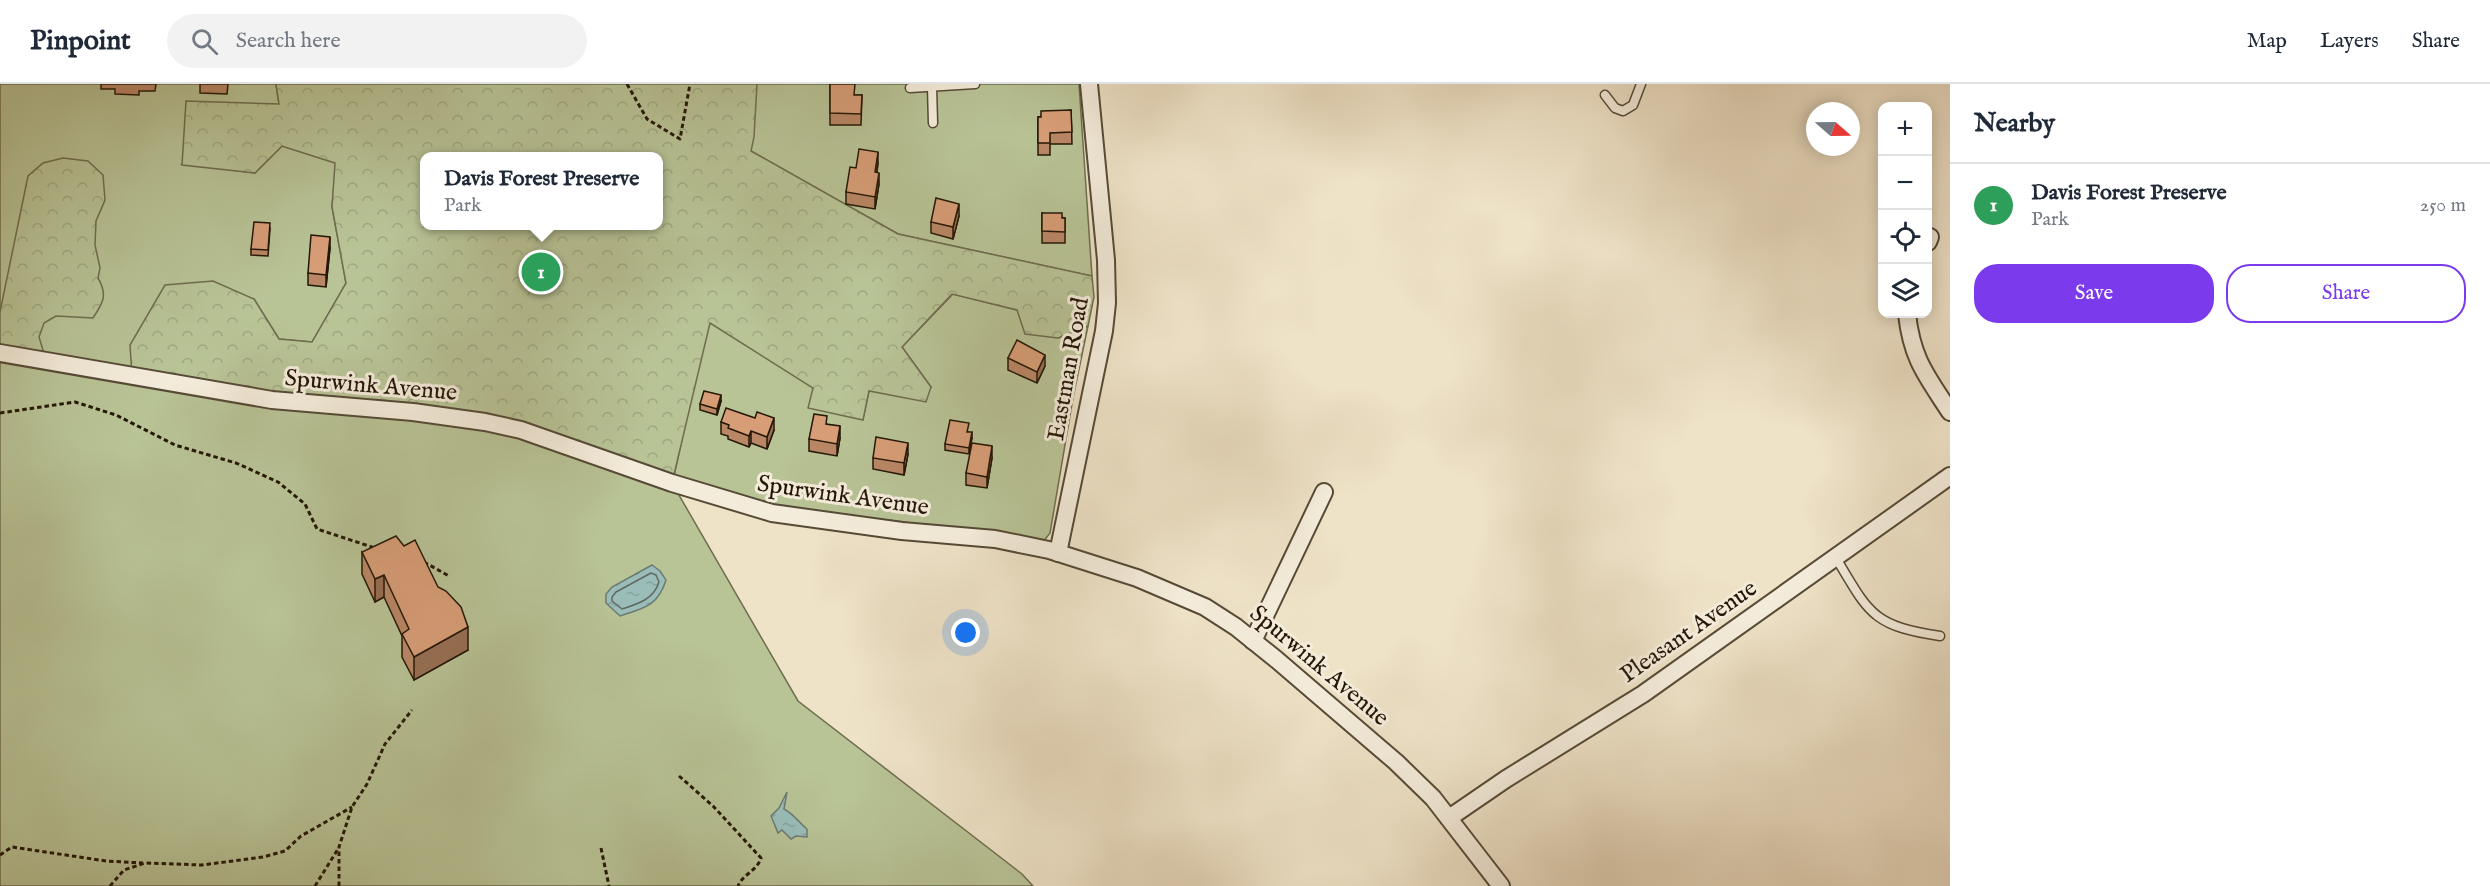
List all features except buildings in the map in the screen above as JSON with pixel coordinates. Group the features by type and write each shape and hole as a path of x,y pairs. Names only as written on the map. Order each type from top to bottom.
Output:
{"street":[{"name":"Eastman Road","path":"1058,553 1104,331 1107,303 1106,260 1089,84"},
{"path":"1907,318 1910,340 1915,354 1950,412"},
{"name":"Spurwink Avenue","path":"0,353 272,400 437,415 485,422 520,430 672,483 772,513 902,531 995,539 1058,553 1172,591 1205,607 1253,640 1396,762 1433,798 1501,886"},
{"name":"Pleasant Avenue","path":"1449,818 1506,779 1652,688 1950,476"},
{"path":"1253,640 1324,492"}],"lane":[{"path":"910,88 975,84"},
{"path":"1605,94 1615,108 1623,111 1633,105 1641,84"},
{"path":"932,87 933,123"},
{"path":"1836,558 1874,616 1890,625 1940,636"}],"path":[{"path":"627,84 647,119 680,139 690,84"},
{"path":"0,413 75,402 116,415 176,445 236,463 278,482 305,504 317,529 380,549"},
{"path":"418,558 449,576"},
{"path":"315,886 339,847 352,807 368,784 385,744 412,710"},
{"path":"679,776 713,806 761,858 758,866 741,879 738,886"},
{"path":"0,855 12,847 106,861 202,865 263,857 285,851 301,836 352,807"},
{"path":"339,847 339,886"},
{"path":"601,848 609,886"},
{"path":"110,886 124,870 145,863"}],"green space":[{"path":"0,84 276,84 279,104 182,164 255,173 282,146 336,163 332,207 346,283 312,342 279,339 254,299 132,372 0,348"},
{"path":"276,84 757,84 751,151 898,234 1092,276 1094,297 1088,326 1058,338 1025,334 1017,310 952,294 902,347 931,387 926,402 869,391 863,420 808,408 813,388 710,323 672,483 521,430 132,375 130,345 165,285 213,281 254,299 279,339 312,342 346,283 332,207 335,163 282,146 255,173 182,165 186,101 279,104"},
{"path":"755,84 1079,84 1092,276 898,234 749,150"},
{"path":"63,158 88,161 103,175 105,200 96,221 95,245 100,268 98,278 103,289 102,303 93,318 56,316 44,323 39,337 45,357 0,348 0,312 28,176 43,163"},
{"path":"953,294 1017,310 1058,338 1088,326 1050,533 1043,542 994,533 781,507 674,476 708,321 863,419 869,391 931,387 902,347"},
{"path":"0,353 485,422 672,483 798,701 1022,874 1033,886 0,886"}],"water":[{"path":"652,565 666,580 663,589 649,605 620,616 606,603 606,594 612,587"},
{"path":"787,792 784,809 807,829 807,837 796,836 791,839 782,830 778,833 771,816 779,808"}],"place":[{"name":"Davis Forest Preserve","path":"541,272"}]}
